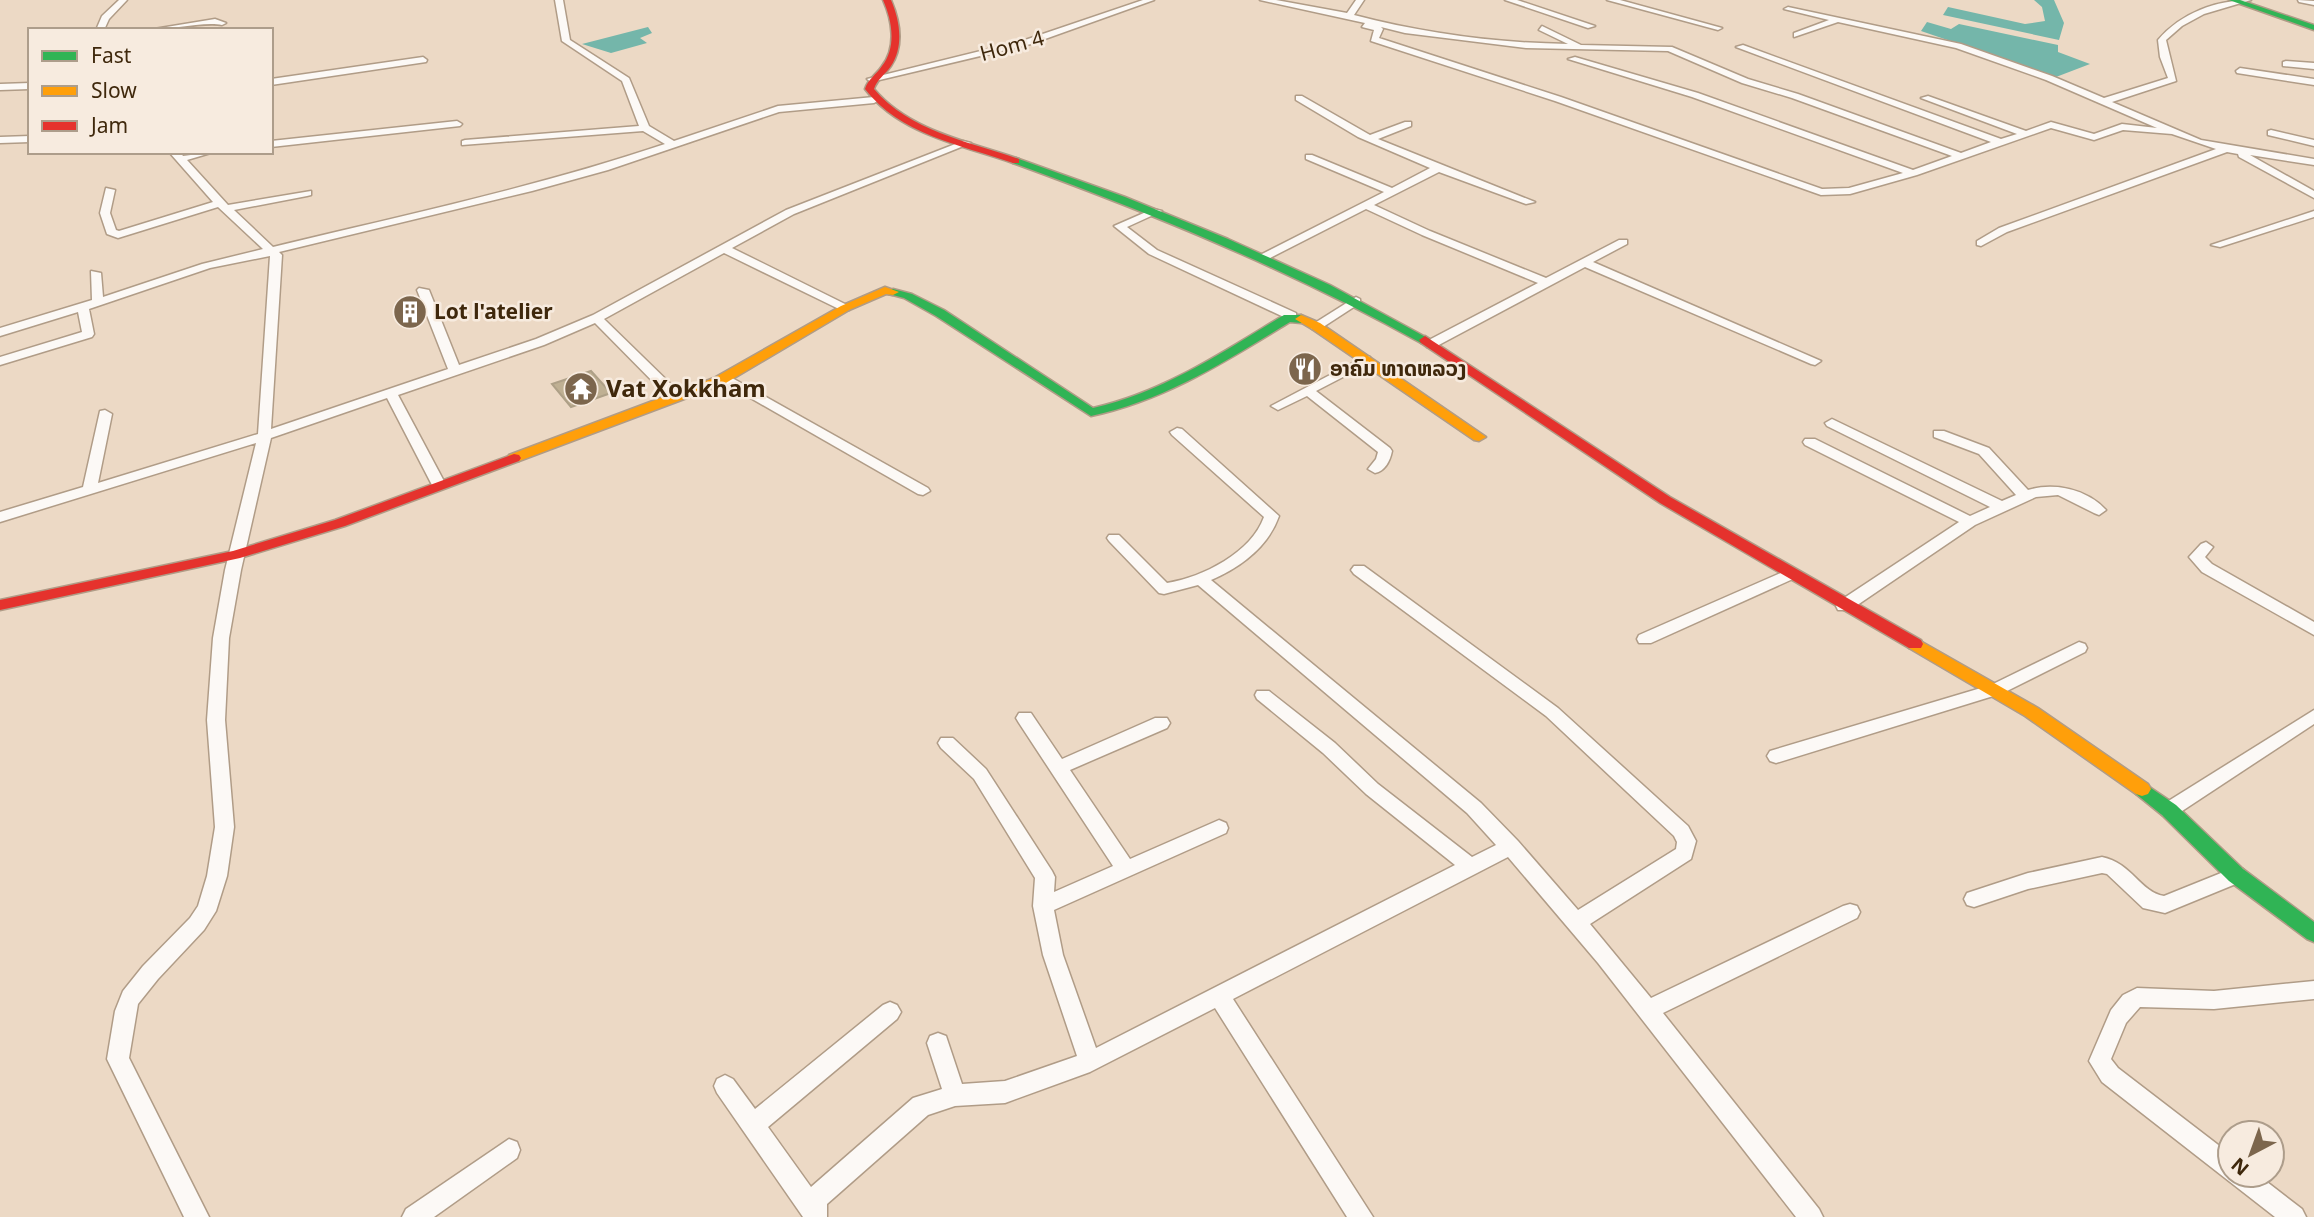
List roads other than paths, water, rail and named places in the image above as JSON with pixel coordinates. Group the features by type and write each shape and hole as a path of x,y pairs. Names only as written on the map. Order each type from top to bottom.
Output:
{"street":[{"path":"101,28 104,18 123,0"},
{"path":"559,0 566,41 626,80 645,128"},
{"path":"887,0 895,16 895,41 889,61 871,79 869,89 874,100 909,122 1157,211 1356,301 1430,344 1625,475 1844,606 1997,689 2090,747 2169,810 2236,875 2314,933"},
{"name":"Hom 4","path":"871,79 1028,43 1150,0"},
{"path":"1264,0 1349,16"},
{"path":"1360,0 1349,16 1349,21 1525,47 1675,51 1745,81 1795,96 1961,156"},
{"path":"1509,0 1591,26"},
{"path":"1611,0 1718,27"},
{"path":"2102,102 2173,79 2164,57 2162,40 2171,30 2218,5 2239,0 2314,29"},
{"path":"2302,0 2314,4"},
{"path":"1788,9 1940,40 2049,78 2169,132 2230,150 2314,162"},
{"path":"1797,35 1837,20"},
{"path":"166,28 215,21 222,23"},
{"path":"1381,27 1374,39 1558,99 1821,192 1850,191 1913,173 2051,125 2094,137 2138,118"},
{"path":"1542,28 1579,49"},
{"path":"1740,47 1999,142"},
{"path":"1572,59 1695,95 1913,173"},
{"path":"273,82 423,60"},
{"path":"2286,64 2314,66"},
{"path":"2240,71 2314,82"},
{"path":"0,87 28,86"},
{"path":"1299,98 1369,139 1530,202"},
{"path":"1925,98 2024,133"},
{"path":"0,331 206,266 528,189 674,145 787,107 874,100"},
{"path":"273,144 457,124"},
{"path":"1369,139 1408,124"},
{"path":"2122,127 2169,132"},
{"path":"465,143 645,128 674,145"},
{"path":"2270,132 2314,144"},
{"path":"0,140 28,139"},
{"path":"0,517 265,436 540,342 597,318 790,212 966,143"},
{"path":"1982,243 2003,230 2230,150 2314,195"},
{"path":"177,156 223,206 276,256 265,436 235,555 221,628 216,707 219,794 224,817 221,856 211,898 200,919 144,978 128,1000 123,1043 117,1059 197,1217"},
{"path":"1309,157 1391,191"},
{"path":"1262,258 1438,168"},
{"path":"110,190 105,213 111,232 118,235 223,206 307,193"},
{"path":"1365,204 1426,233 1548,283"},
{"path":"1157,211 1119,226 1153,252 1316,326 1479,437"},
{"path":"2216,245 2314,214"},
{"path":"1430,344 1623,242"},
{"path":"725,248 845,308"},
{"path":"1585,263 1815,361"},
{"path":"95,273 98,302"},
{"path":"423,290 455,370"},
{"path":"0,605 235,555 340,523 725,378 845,308 885,290 908,296 1025,366 1087,410 1095,412 1132,401 1191,374 1292,316"},
{"path":"1316,326 1356,301"},
{"path":"0,360 88,334 83,306"},
{"path":"597,318 675,396"},
{"path":"1278,406 1366,360"},
{"path":"725,378 923,491"},
{"path":"1308,391 1385,450 1383,460 1375,469"},
{"path":"391,393 439,485"},
{"path":"89,491 105,414"},
{"path":"1832,423 2001,507"},
{"path":"1114,538 1164,589 1199,579 1246,554 1271,526 1272,516 1177,432"},
{"path":"1939,434 1984,451 2025,496"},
{"path":"1810,442 1970,522"},
{"path":"1844,606 1970,522 2041,489 2053,488 2099,510"},
{"path":"2206,547 2197,557 2207,568 2314,629"},
{"path":"1359,570 1552,712 1681,831 1687,841 1684,853 1575,922"},
{"path":"1645,639 1790,574"},
{"path":"1199,579 1474,808 1511,846 1647,1010 1811,1217"},
{"path":"1776,756 1997,689 2079,649"},
{"path":"1263,695 1329,748 1372,789 1471,866"},
{"path":"2169,810 2314,716"},
{"path":"1025,718 1125,867"},
{"path":"1060,767 1161,723"},
{"path":"947,743 980,774 1045,877 1043,906 1053,955 1090,1062"},
{"path":"1043,906 1125,867 1219,828"},
{"path":"814,1213 815,1199 922,1106 955,1095 1005,1092 1090,1062 1511,846"},
{"path":"1974,899 2028,881 2102,865 2112,867 2150,902 2165,905 2236,875"},
{"path":"1647,1010 1850,912"},
{"path":"2216,1157 2110,1075 2101,1061 2106,1042 2130,1001 2137,997 2214,1000 2314,990"},
{"path":"1219,996 1361,1217"},
{"path":"755,1124 890,1013"},
{"path":"937,1042 955,1095"},
{"path":"725,1086 755,1124 814,1213"},
{"path":"414,1217 509,1150"},
{"path":"2257,1189 2294,1217"}],"water":[{"path":"2034,0 2054,0 2064,23 2059,40 1943,15 1948,7 2025,24 2045,21 2042,7"},
{"path":"1927,22 1951,29 1959,24 2058,45 2058,52 2090,64 2056,77 1921,31"},
{"path":"648,27 652,33 640,38 647,43 611,53 582,44"}],"place":[{"name":"Lot l'atelier","path":"410,312"},
{"name":"ອາຄົມ ທາດຫລວງ","path":"1305,369"},
{"name":"Vat Xokkham","path":"581,389"}]}
